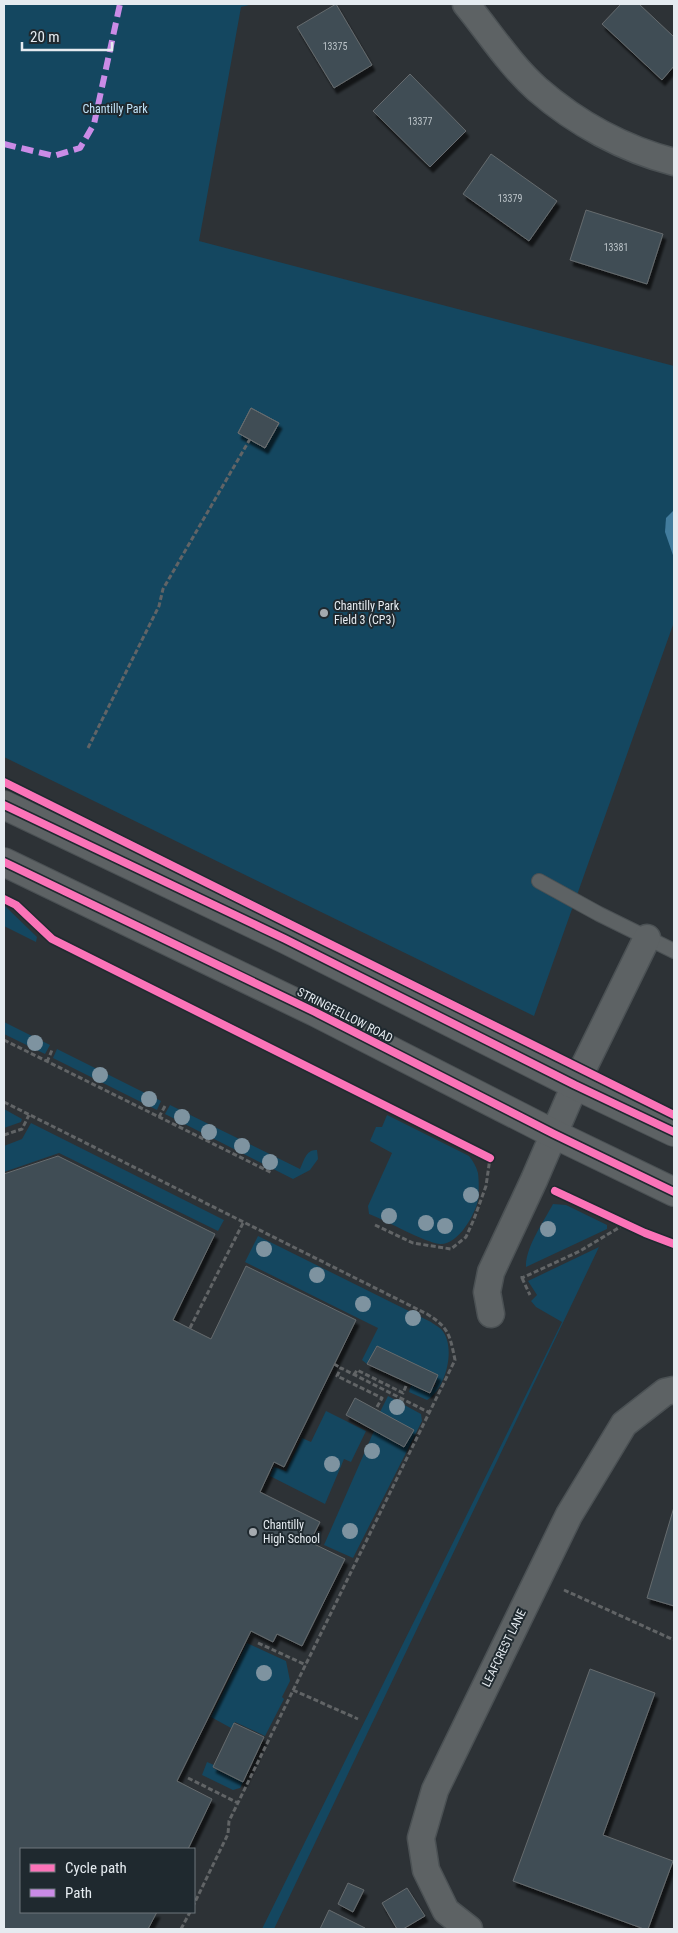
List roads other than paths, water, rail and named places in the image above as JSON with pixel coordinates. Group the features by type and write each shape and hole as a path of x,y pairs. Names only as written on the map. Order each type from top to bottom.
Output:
{"main road":[{"path":"4,804 285,939 575,1085 674,1132"},
{"name":"STRINGFELLOW ROAD","path":"4,862 306,1008 554,1134 674,1192"}],"street":[{"path":"466,4 515,66 531,83 575,118 616,142 674,162"},
{"path":"491,1314 487,1292 491,1272 534,1180 575,1085 647,938"},
{"name":"LEAFCREST LANE","path":"469,1929 446,1911 426,1870 420,1838 434,1790 569,1515 624,1424 665,1392 674,1390"}],"lane":[{"path":"539,881 674,951"}],"place":[{"name":"Chantilly Park Field 3 (CP3)","path":"324,613"},
{"name":"Chantilly High School","path":"253,1532"}],"park label":[{"name":"Chantilly Park","path":"115,109"}]}
